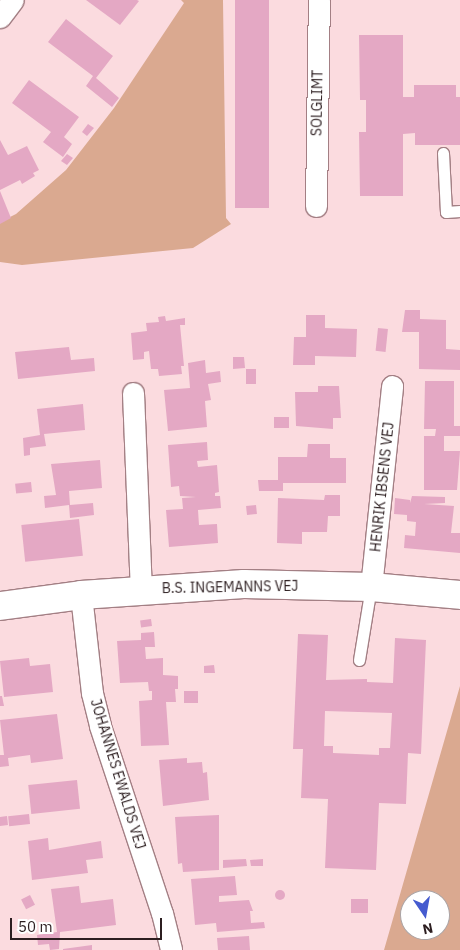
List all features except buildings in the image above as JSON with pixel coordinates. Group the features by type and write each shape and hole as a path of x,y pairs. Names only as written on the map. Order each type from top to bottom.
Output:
{"street":[{"path":"0,17 14,0"},
{"name":"SOLGLIMT","path":"316,206 318,0"},
{"name":"HENRIK IBSENS VEJ","path":"371,587 392,386"},
{"path":"133,393 141,590"},
{"name":"B.S. INGEMANNS VEJ","path":"0,606 81,595 244,584 371,587 460,595"},
{"name":"JOHANNES EWALDS VEJ","path":"81,595 92,693 100,726 162,912 171,950"}],"lane":[{"path":"443,153 446,212 460,211"},
{"path":"359,660 371,587"}],"shaded area":[{"path":"181,0 223,0 226,218 231,224 193,248 22,265 0,262 0,222 16,214 66,170 114,108 184,3"},
{"path":"460,686 460,950 384,950 400,894 400,940 450,940 450,890 401,890"}]}
